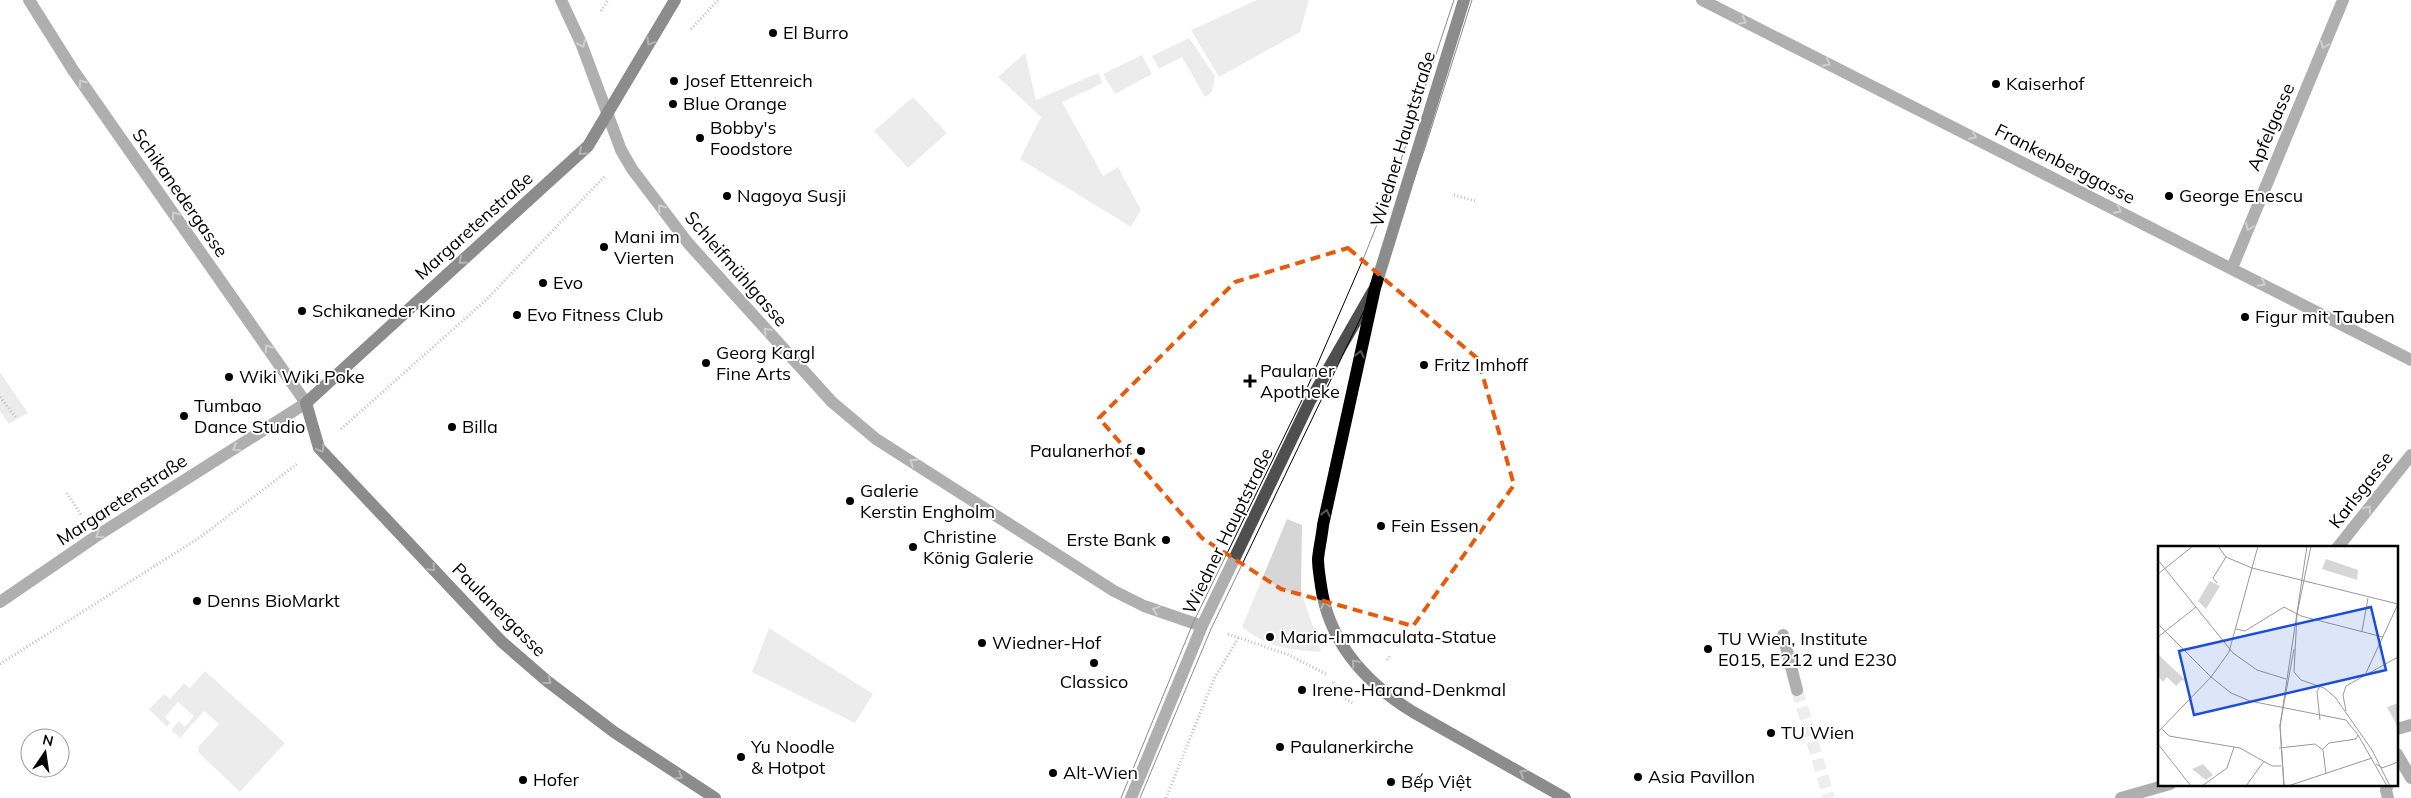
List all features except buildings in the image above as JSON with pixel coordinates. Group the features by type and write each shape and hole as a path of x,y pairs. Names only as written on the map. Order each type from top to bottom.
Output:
{"main road":[{"name":"Margaretenstraße","path":"306,403 588,146 675,0"},
{"name":"Wiedner Hauptstraße","path":"1464,0 1375,288 1323,525 1318,561 1324,608 1341,647 1368,678 1391,698 1413,712 1565,798"},
{"name":"Paulanergasse","path":"306,403 319,448 502,642 548,681 614,732 715,798"}],"street":[{"name":"Schikanedergasse","path":"29,0 73,70 306,403"},
{"name":"Schleifmühlgasse","path":"561,0 608,111 621,150 647,190 688,243 832,402 869,432 1114,591 1144,606 1202,626"},
{"name":"Frankenberggasse","path":"1702,0 2411,360"},
{"name":"Apfelgasse","path":"2232,268 2343,0"},
{"name":"Wiedner Hauptstraße","path":"1131,798 1202,626 1315,392 1375,288"},
{"name":"Margaretenstraße","path":"0,602 95,537 306,403"},
{"name":"Karlsgasse","path":"2339,546 2411,455"},
{"path":"1783,635 1797,690"},
{"path":"2398,729 2411,725"},
{"path":"2398,756 2411,778"},
{"path":"2121,798 2162,786"}],"path":[{"path":"602,12 608,0"},
{"path":"412,367 486,300 591,193 607,173 621,150"},
{"path":"1454,195 1476,201"},
{"path":"0,397 17,420"},
{"path":"0,664 199,538 251,499"},
{"path":"1166,798 1214,679 1239,637"}],"highlighted area":[{"path":"1348,248 1478,359 1514,485 1413,626 1281,589 1202,538 1099,418 1235,282"}],"shaded area":[{"path":"1257,0 1309,0 1300,32 1219,77 1191,30"},
{"path":"1189,38 1215,76 1212,92 1205,97 1182,57 1159,69 1152,56"},
{"path":"1025,53 1036,100 1098,73 1103,83 1062,102 1103,176 1118,167 1141,210 1131,227 1020,159 1041,117 998,77"},
{"path":"1142,55 1152,74 1115,94 1103,74"},
{"path":"913,97 947,133 908,168 874,131"},
{"path":"0,372 28,413 9,424 0,411"},
{"path":"1287,519 1302,525 1301,590 1321,652 1279,647 1270,644 1242,627"},
{"path":"769,628 873,694 855,723 752,672"},
{"path":"205,671 285,743 240,792 199,753 198,747 219,724 204,711 180,738 171,730 179,721 185,727 194,716 178,702 165,717 170,723 167,727 149,709 164,694 170,699 184,683 190,688"}],"tunnel":[{"path":"1797,690 1829,798"}],"tram line":[{"path":"1121,798 1193,623 1301,402 1364,257 1392,187 1454,0"},
{"path":"1140,798 1211,629 1375,288 1425,148 1472,0"}],"place":[{"name":"El Burro","path":"773,33"},
{"name":"Josef Ettenreich","path":"674,81"},
{"name":"Kaiserhof","path":"1996,84"},
{"name":"Blue Orange","path":"673,104"},
{"name":"Bobby's Foodstore","path":"700,138"},
{"name":"Nagoya Susji","path":"727,196"},
{"name":"George Enescu","path":"2169,196"},
{"name":"Mani im Vierten","path":"604,247"},
{"name":"Evo","path":"543,283"},
{"name":"Schikaneder Kino","path":"302,311"},
{"name":"Evo Fitness Club","path":"517,315"},
{"name":"Figur mit Tauben","path":"2245,317"},
{"name":"Georg Kargl Fine Arts","path":"706,363"},
{"name":"Fritz Imhoff","path":"1424,365"},
{"name":"Wiki Wiki Poke","path":"229,377"},
{"name":"Paulaner Apotheke","path":"1250,381"},
{"name":"Tumbao Dance Studio","path":"184,416"},
{"name":"Billa","path":"452,427"},
{"name":"Paulanerhof","path":"1141,451"},
{"name":"Galerie Kerstin Engholm","path":"850,501"},
{"name":"Fein Essen","path":"1381,526"},
{"name":"Erste Bank","path":"1166,540"},
{"name":"Christine König Galerie","path":"913,547"},
{"name":"Denns BioMarkt","path":"197,601"},
{"name":"Maria-Immaculata-Statue","path":"1270,637"},
{"name":"Wiedner-Hof","path":"982,643"},
{"name":"TU Wien, Institute E015, E212 und E230","path":"1708,649"},
{"name":"Classico","path":"1094,663"},
{"name":"Irene-Harand-Denkmal","path":"1302,690"},
{"name":"TU Wien","path":"1771,733"},
{"name":"Paulanerkirche","path":"1280,747"},
{"name":"Yu Noodle & Hotpot","path":"741,757"},
{"name":"Alt-Wien","path":"1053,773"},
{"name":"Asia Pavillon","path":"1638,777"},
{"name":"Hofer","path":"523,780"},
{"name":"Bếp Việt","path":"1391,782"}]}
